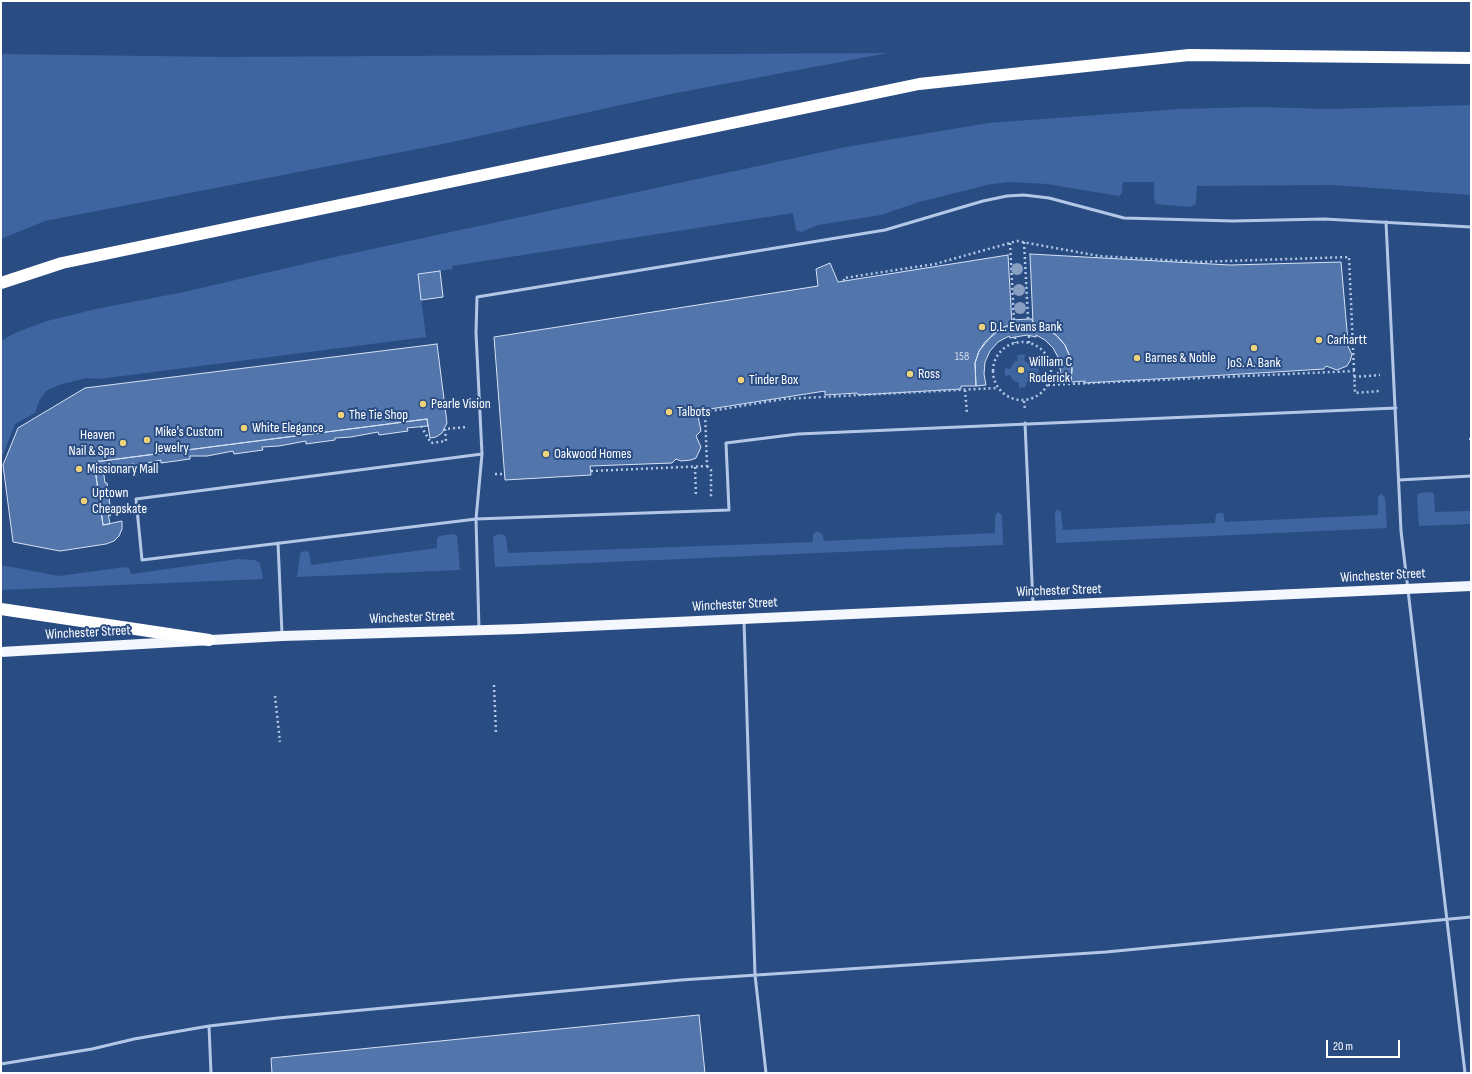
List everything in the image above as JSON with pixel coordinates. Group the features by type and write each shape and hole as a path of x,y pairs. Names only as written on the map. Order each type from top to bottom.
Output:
{"highway":[{"path":"1,283 62,263 919,84 1189,54 1471,58"},
{"path":"1,609 209,640"}],"main road":[{"name":"Winchester Street","path":"1,652 282,636 479,631 1471,586"}],"lane":[{"path":"479,631 476,519 482,454 476,333 476,297 885,230 983,201 1007,196 1024,195 1049,198 1124,218 1233,221 1324,219 1471,227"},
{"path":"1386,222 1401,531 1465,1073"},
{"path":"482,454 136,499 142,560 476,519 729,510 726,443 798,434 1396,408"},
{"path":"1025,423 1034,606"},
{"path":"1399,480 1471,476"},
{"path":"278,543 282,636"},
{"path":"744,619 755,975 766,1073"},
{"path":"1,1064 17,1063 134,1039 209,1026 278,1018 666,981 1106,952 1471,916"},
{"path":"209,1026 211,1073"}],"path":[{"path":"844,282 844,278 935,264 1017,241 1099,256 1198,262 1349,257 1355,393 1380,391"},
{"path":"1024,242 1028,319"},
{"path":"1010,243 1014,320"},
{"path":"1029,336 1029,343"},
{"path":"1015,337 1015,343"},
{"path":"1015,343 1029,343 1042,351 1050,364 1051,374 1048,385 1043,392 1034,398 1024,401 1014,400 1005,396 997,388 993,379 992,369 995,359 1001,350 1015,343"},
{"path":"1048,385 1354,371"},
{"path":"1354,377 1394,374"},
{"path":"965,390 967,426"},
{"path":"421,426 431,443 446,441 445,429 481,426"},
{"path":"707,466 711,470 711,490"},
{"path":"695,467 697,512"},
{"path":"109,515 122,513"},
{"path":"494,685 496,734"},
{"path":"275,696 280,742"}],"shaded area":[{"path":"888,53 671,94 443,144 45,221 1,239 1,54 224,57"},
{"path":"1471,105 1471,195 1332,185 1197,186 1196,204 1191,207 1156,204 1154,199 1154,182 1123,182 1122,193 1119,196 1047,184 1011,182 991,184 919,202 881,215 818,225 801,232 796,230 793,213 452,266 453,269 418,274 426,337 99,379 86,378 59,385 46,391 39,401 35,413 15,424 3,455 1,454 1,341 15,333 47,321 96,309 184,292 321,260 846,147 988,123 1179,109 1258,107 1330,109"},
{"path":"1017,355 1025,355 1024,360 1033,367 1038,366 1039,373 1038,375 1033,374 1032,378 1026,383 1026,387 1019,388 1019,383 1013,380 1010,375 1005,376 1005,368 1010,369 1014,362 1018,360"},
{"path":"1432,492 1434,494 1435,512 1471,511 1471,524 1419,526 1417,496 1419,493"},
{"path":"1382,494 1385,498 1387,528 1056,543 1055,512 1057,509 1061,512 1063,530 1215,523 1216,514 1219,513 1223,513 1225,522 1378,515 1378,496"},
{"path":"998,512 1002,515 1003,545 495,567 493,537 498,534 506,537 508,553 813,542 813,534 817,531 822,534 824,541 995,533 995,516"},
{"path":"454,534 457,536 460,570 297,577 300,554 303,551 309,552 311,565 437,548 437,539 439,536"},
{"path":"238,559 255,560 260,563 263,579 1,590 1,565 59,576 125,567 129,568 131,574"}],"building":[{"path":"1030,254 1230,265 1341,262 1347,344 1352,355 1347,366 1337,370 1326,366 1324,369 1085,383 1085,381 1071,382 1072,369 1070,357 1065,345 1056,335 1045,327 1033,323"},
{"path":"1008,255 1012,324 993,334 979,351 975,363 976,386 961,386 961,389 858,395 857,393 825,395 825,391 697,411 701,431 696,436 701,447 696,458 691,460 681,461 676,459 672,463 590,466 591,475 505,480 494,337 818,286 816,269 830,263 838,282"},
{"path":"440,271 443,297 421,300 418,274"},
{"path":"1032,319 1033,323 1045,327 1056,335 1065,345 1070,357 1072,369 1071,382 1059,383 1061,374 1058,357 1053,348 1045,340 1036,335 1036,337 1027,335 1010,338 1009,336 998,342 990,351 985,362 984,374 986,385 976,386 975,363 979,351 985,342 1002,328 1012,324 1012,320"},
{"path":"437,344 447,423 442,433 436,437 430,438 427,419 94,462 103,525 122,521 122,529 119,536 114,541 106,544 60,551 13,542 3,465 18,428 85,388"},
{"path":"427,419 428,426 407,428 408,431 379,435 378,432 306,444 306,441 279,446 262,447 263,450 234,454 233,451 207,456 190,456 190,459 161,463 161,460 134,466 134,464 103,468 105,483 107,483 111,513 108,513 110,524 103,525 94,462"},
{"path":"699,1015 705,1073 272,1073 271,1058"}],"place":[{"name":"D.L. Evans Bank","path":"982,327"},
{"name":"Carhartt","path":"1319,340"},
{"name":"JoS. A. Bank","path":"1254,348"},
{"name":"Barnes & Noble","path":"1137,358"},
{"name":"William C Roderick","path":"1021,370"},
{"name":"Ross","path":"910,374"},
{"name":"Tinder Box","path":"741,380"},
{"name":"Pearle Vision","path":"423,404"},
{"name":"Talbots","path":"669,412"},
{"name":"The Tie Shop","path":"341,415"},
{"name":"White Elegance","path":"244,428"},
{"name":"Mike's Custom Jewelry","path":"147,440"},
{"name":"Heaven Nail & Spa","path":"123,443"},
{"name":"Oakwood Homes","path":"546,454"},
{"name":"Missionary Mall","path":"79,469"},
{"name":"Uptown Cheapskate","path":"84,501"}]}
